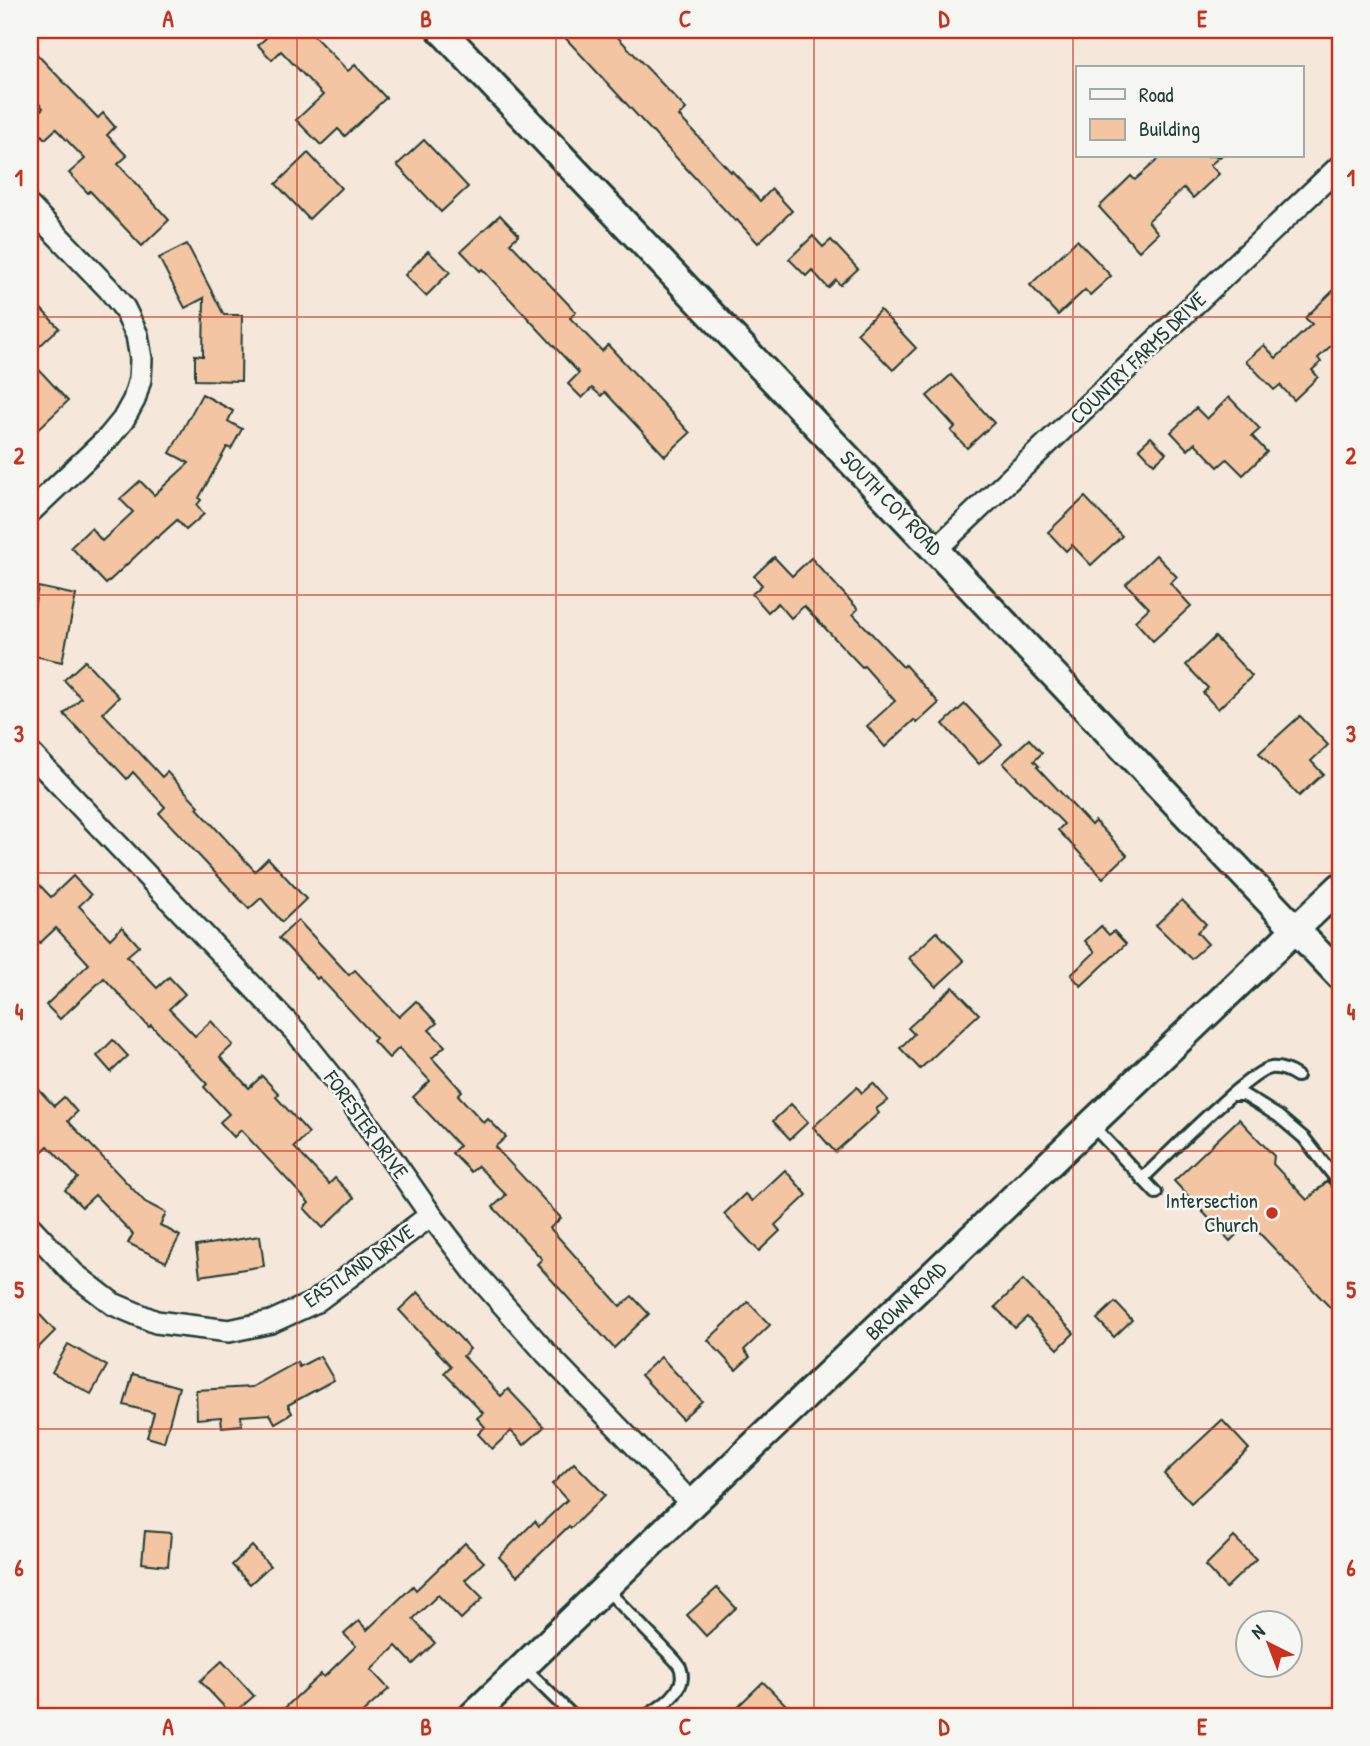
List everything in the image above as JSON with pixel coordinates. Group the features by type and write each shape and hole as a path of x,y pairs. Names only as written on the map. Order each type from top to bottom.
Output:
{"street":[{"name":"SOUTH COY ROAD","path":"441,30 1340,976"},
{"name":"COUNTRY FARMS DRIVE","path":"935,550 1340,166"},
{"path":"30,207 124,308 135,328 139,345 140,379 134,400 109,437 30,512"},
{"name":"FORESTER DRIVE","path":"30,753 297,1033 349,1098 430,1215 476,1274 509,1313 692,1504"},
{"name":"BROWN ROAD","path":"472,1716 1340,887"},
{"name":"EASTLAND DRIVE","path":"30,1227 73,1273 113,1304 156,1322 229,1331 271,1322 315,1302 430,1215"}],"lane":[{"path":"1142,1179 1257,1074 1270,1068 1282,1068 1297,1076"},
{"path":"1231,1096 1244,1095 1278,1116 1304,1138 1340,1184"},
{"path":"1091,1124 1156,1193"},
{"path":"605,1588 681,1668 682,1680 676,1693 646,1716"},
{"path":"523,1667 573,1716"}],"building":[{"path":"257,30 308,30 348,71 355,65 386,98 345,136 338,129 321,145 296,120 323,95 281,51 272,60 258,45 266,38"},
{"path":"558,30 611,30 686,109 679,116 760,201 772,189 792,211 758,243"},
{"path":"30,47 98,118 103,113 115,127 107,135 127,156 118,164 169,220 142,246 90,191 88,193 69,173 85,159 56,129 45,139 30,123 43,108 30,94"},
{"path":"424,140 468,187 441,212 397,165"},
{"path":"308,153 341,188 309,219 276,184"},
{"path":"1160,158 1219,158 1210,165 1219,174 1193,198 1184,188 1148,221 1158,233 1139,251 1099,207 1131,176 1135,180"},
{"path":"500,215 519,235 510,243 576,312 570,318 602,351 608,345 690,433 665,456 605,392 601,396 592,388 582,398 568,384 579,373 482,269 480,271 461,251"},
{"path":"813,236 823,247 831,240 858,269 840,285 836,280 828,288 812,270 806,276 789,259"},
{"path":"1077,240 1111,276 1090,295 1085,290 1058,315 1030,285"},
{"path":"187,244 224,315 242,315 241,381 195,380 195,355 203,356 204,298 185,308 159,258"},
{"path":"428,251 450,272 426,296 405,275"},
{"path":"1340,284 1340,337 1318,358 1321,362 1312,370 1318,377 1294,400 1280,385 1274,390 1246,361 1264,345 1276,358 1312,324 1305,318"},
{"path":"30,297 59,328 30,355"},
{"path":"880,310 916,348 893,370 857,333"},
{"path":"30,360 68,401 30,437"},
{"path":"951,375 994,423 967,448 951,431 955,427 927,396"},
{"path":"202,394 233,411 228,421 242,429 231,449 227,447 199,498 201,500 197,505 204,514 186,530 177,520 106,584 71,547 91,528 102,541 133,512 120,499 140,481 154,495 189,463 170,453"},
{"path":"1229,397 1260,429 1252,436 1267,452 1243,475 1227,459 1218,467 1195,443 1188,450 1171,432 1196,408 1207,419"},
{"path":"1151,437 1166,453 1154,464 1139,448"},
{"path":"1085,497 1122,536 1091,565 1072,545 1066,551 1048,532"},
{"path":"1156,555 1177,577 1170,583 1191,606 1153,641 1135,621 1149,608 1126,584"},
{"path":"774,557 792,576 811,558 858,609 853,614 939,703 917,723 914,720 885,747 867,726 895,701 804,606 791,618 778,603 768,612 752,594 762,585 754,576"},
{"path":"38,587 76,595 62,662 30,655 30,627"},
{"path":"1215,637 1252,676 1218,709 1203,693 1208,688 1186,665"},
{"path":"85,661 119,697 103,713 162,777 167,772 255,871 268,858 306,899 282,922 261,898 249,909 159,813 165,807 133,772 127,779 64,714 81,698 64,680"},
{"path":"965,704 1002,744 979,764 943,724"},
{"path":"1300,716 1328,745 1311,761 1323,774 1299,796 1259,753"},
{"path":"1029,739 1042,753 1034,761 1039,766 1037,767 1091,825 1095,821 1127,855 1103,878 1058,830 1064,824 1003,763"},
{"path":"30,875 51,897 73,876 91,895 79,906 110,939 122,927 139,946 127,956 157,988 169,977 185,994 169,1009 195,1036 211,1021 233,1045 220,1057 249,1088 262,1076 279,1094 276,1097 309,1133 294,1147 329,1184 335,1178 354,1198 323,1228 304,1208 309,1203 241,1130 234,1137 220,1122 229,1114 204,1087 207,1084 104,978 60,1019 46,1005 89,964 56,928 40,943 30,932"},
{"path":"1182,900 1206,924 1197,932 1208,944 1191,959 1156,925"},
{"path":"298,920 349,975 355,970 399,1017 416,1001 437,1023 429,1030 445,1046 432,1058 462,1091 458,1095 484,1123 488,1119 506,1137 495,1147 561,1218 550,1228 620,1306 632,1296 649,1314 614,1348 537,1264 542,1259 493,1207 506,1195 478,1166 471,1172 452,1153 459,1146 413,1097 430,1081 399,1048 389,1058 373,1041 376,1038 279,938"},
{"path":"1101,926 1109,935 1114,931 1126,944 1081,986 1071,975 1095,952 1085,941"},
{"path":"937,932 964,961 936,987 909,958"},
{"path":"953,987 979,1014 920,1069 900,1048 914,1034 908,1028"},
{"path":"113,1040 128,1056 111,1072 97,1056"},
{"path":"30,1080 54,1106 64,1097 77,1112 68,1121 145,1202 166,1213 160,1225 180,1236 166,1262 128,1243 133,1234 95,1195 82,1207 65,1190 78,1178 48,1146 30,1163"},
{"path":"873,1083 888,1100 876,1109 879,1113 835,1152 813,1127 857,1087 862,1093"},
{"path":"791,1104 808,1122 790,1139 773,1121"},
{"name":"Intersection Church","path":"1239,1119 1274,1156 1273,1164 1307,1200 1327,1181 1340,1192 1340,1318 1249,1222 1230,1241 1174,1181"},
{"path":"785,1170 807,1195 775,1225 780,1231 759,1251 724,1214 745,1194 752,1201"},
{"path":"260,1236 264,1266 200,1276 196,1246"},
{"path":"1023,1280 1074,1333 1058,1349 1027,1317 1015,1328 995,1307"},
{"path":"418,1292 470,1349 463,1356 501,1396 508,1389 544,1427 524,1445 511,1431 492,1449 478,1434 485,1427 477,1418 483,1413 444,1373 451,1366 399,1310"},
{"path":"748,1302 770,1325 744,1350 750,1357 736,1370 708,1340"},
{"path":"1115,1302 1132,1320 1114,1337 1097,1319"},
{"path":"40,1315 55,1331 30,1356 30,1324"},
{"path":"68,1344 107,1366 91,1394 52,1372"},
{"path":"320,1356 334,1380 288,1405 292,1413 275,1423 270,1414 241,1416 242,1425 222,1427 221,1417 197,1419 196,1390 252,1387 297,1362 299,1367"},
{"path":"661,1357 702,1401 682,1419 641,1375"},
{"path":"133,1374 179,1387 164,1442 147,1437 154,1413 124,1405"},
{"path":"1222,1420 1249,1449 1191,1503 1164,1474"},
{"path":"574,1463 605,1495 517,1576 499,1557 535,1521 539,1526 567,1500 552,1484"},
{"path":"145,1531 171,1533 168,1566 142,1563"},
{"path":"1234,1537 1256,1559 1226,1588 1205,1566"},
{"path":"465,1543 484,1562 465,1580 483,1598 461,1619 438,1595 413,1619 435,1643 413,1664 396,1646 371,1670 389,1689 359,1716 276,1716 321,1674 324,1677 356,1646 344,1634 359,1621 367,1630 413,1586 416,1590"},
{"path":"252,1546 270,1566 250,1584 232,1565"},
{"path":"717,1588 736,1608 706,1636 687,1615"},
{"path":"222,1661 254,1696 232,1715 200,1681"},
{"path":"763,1682 787,1706 777,1716 728,1716"}],"place":[{"name":"Intersection Church","path":"1272,1213"}]}
